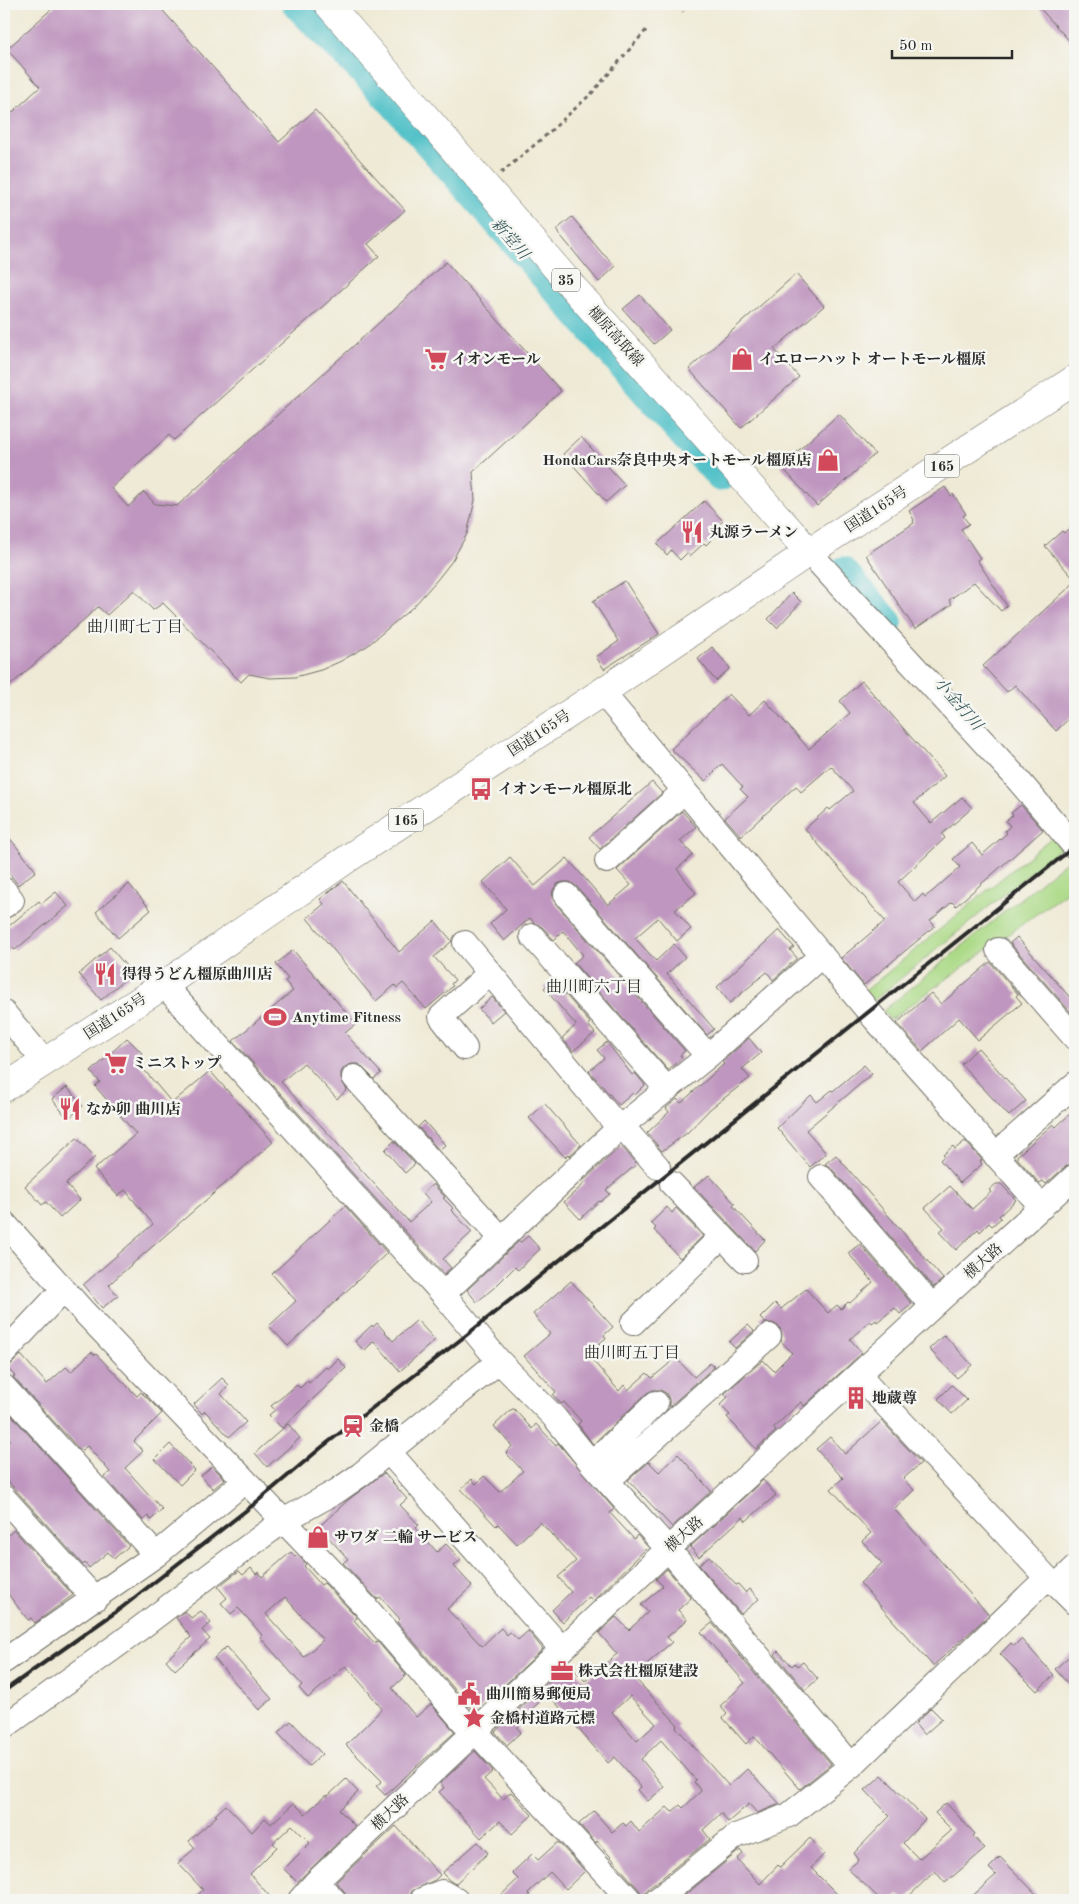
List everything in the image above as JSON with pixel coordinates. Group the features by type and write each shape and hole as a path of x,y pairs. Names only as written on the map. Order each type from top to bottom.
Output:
{"main road":[{"name":"橿原高取線","path":"328,4 577,292 809,552"},
{"name":"国道165号","path":"4,1088 164,984 350,857 602,692 809,552 1075,379"}],"street":[{"path":"809,552 1013,774 1075,847"},
{"path":"602,692 874,1018 1042,1207"},
{"path":"607,860 684,791"},
{"path":"4,890 12,900 4,906"},
{"path":"566,895 708,1056"},
{"path":"532,936 667,1089"},
{"path":"465,943 621,1127 745,1260"},
{"path":"998,950 1075,1038"},
{"path":"443,1294 621,1127 708,1056 822,955"},
{"path":"465,1048 441,1017 490,973"},
{"path":"164,984 443,1294 499,1361 554,1418 599,1473 668,1549 851,1766"},
{"path":"4,1013 45,1062"},
{"path":"354,1077 502,1239"},
{"path":"996,1155 1075,1084"},
{"name":"横大路","path":"300,1900 316,1882 668,1549 1075,1176"},
{"path":"821,1177 932,1306"},
{"path":"4,1222 63,1290 365,1606 463,1721 475,1731 630,1900"},
{"path":"633,1323 722,1236"},
{"path":"4,1353 63,1290"},
{"path":"599,1473 769,1336"},
{"path":"4,1727 283,1521 337,1491 360,1475 499,1361"},
{"path":"858,1375 1052,1581 1075,1602"},
{"path":"4,1387 156,1555"},
{"path":"599,1473 656,1403"},
{"path":"388,1451 562,1649"},
{"path":"4,1661 156,1555 245,1481"},
{"path":"4,1498 95,1599"},
{"path":"657,1900 736,1836 790,1815 851,1766 1052,1581 1075,1568"},
{"path":"316,1882 334,1900"},
{"path":"422,1900 442,1892 456,1900"}],"path":[{"path":"680,4 683,12"},
{"path":"485,186 592,94 648,28"}],"green space":[{"path":"1052,837 1061,848 873,1001 865,991"},
{"path":"1070,858 1075,864 1075,886 890,1020 883,1011"}],"building":[{"name":"イオンモール","path":"57,4 157,4 279,142 315,110 405,210 368,244 379,256 174,440 169,435 111,488 128,507 144,492 155,504 177,506 446,262 561,391 473,472 475,500 467,534 452,561 437,580 414,606 367,646 321,670 295,677 270,678 249,674 241,682 163,603 153,610 134,590 107,615 98,607 4,691 4,120 40,87 7,49"},
{"path":"1036,4 1075,4 1075,47"},
{"path":"572,217 602,253 616,266 599,282 556,230"},
{"name":"イエローハット オートモール橿原","path":"796,274 824,306 774,349 799,377 741,428 689,369"},
{"path":"640,295 670,330 654,344 623,309"},
{"name":"HondaCars奈良中央オートモール橿原店","path":"839,414 875,454 817,506 781,466"},
{"path":"581,437 625,485 606,502 563,454"},
{"path":"945,487 951,496 953,494 966,514 963,516 969,524 961,529 980,558 977,560 1007,606 1001,611 974,582 949,600 952,604 915,629 866,555 914,523 909,511"},
{"name":"丸源ラーメン","path":"704,501 723,521 713,530 717,534 706,545 704,543 690,556 687,553 680,560 671,550 667,555 657,544"},
{"path":"1075,522 1075,580 1045,546 1062,531 1064,533"},
{"path":"625,581 659,634 604,669 596,657 619,641 593,601"},
{"path":"1075,582 1075,713 1056,731 1015,685 1007,692 983,666"},
{"path":"792,593 801,602 777,628 768,619"},
{"path":"712,647 730,668 716,681 698,659"},
{"path":"862,681 945,776 914,803 931,823 962,797 972,808 942,834 945,838 898,882 915,902 923,894 925,897 933,891 960,867 953,859 972,843 982,855 1007,833 1005,831 1010,826 1006,821 1013,815 1011,813 1021,805 1043,830 956,906 952,902 930,921 935,926 864,985 841,958 885,921 805,829 828,808 830,810 853,791 831,766 801,792 796,786 741,836 725,818 748,797 740,789 743,787 722,764 705,781 671,749 729,694 749,715 765,700 809,749 850,713 840,701"},
{"path":"652,782 662,793 600,849 589,837"},
{"path":"682,811 696,827 680,841 693,855 677,869 696,893 675,910 691,929 677,941 658,918 635,938 656,961 674,944 685,957 667,974 714,1029 707,1035 576,886 570,882 557,884 553,890 552,897 556,904 685,1051 680,1055 682,1058 668,1070 574,963 583,955 563,931 554,940 530,918 504,941 490,924 506,909 483,882 510,857 535,886 567,858 608,905 631,885 617,870"},
{"path":"4,831 36,871 18,885 4,866"},
{"path":"343,881 399,952 435,921 452,941 434,957 455,980 451,984 453,986 426,1009 403,983 397,988 395,985 376,1001 307,918 324,904 320,899"},
{"path":"129,884 151,910 118,938 96,912"},
{"path":"56,892 68,906 15,950 12,947 4,954 4,930 39,901 41,904"},
{"path":"779,930 794,947 790,950 797,958 773,980 767,972 730,1003 717,987"},
{"path":"1017,937 1075,1003 1075,1017 1010,943"},
{"name":"得得うどん橿原曲川店","path":"110,947 132,973 101,1000 79,974"},
{"path":"293,950 356,1024 345,1033 381,1073 374,1079 359,1064 345,1067 341,1072 341,1079 347,1090 337,1099 304,1063 281,1082 409,1222 431,1202 423,1193 433,1184 445,1197 443,1198 453,1208 451,1210 472,1232 443,1259 451,1268 444,1274 233,1041 293,991 285,981 288,979 276,964"},
{"path":"990,962 1018,994 1016,996 1022,1003 978,1040 959,1018 922,1051 897,1023 931,993 941,1004"},
{"path":"553,980 590,1023 588,1025 595,1033 573,1051 562,1038 576,1025 544,988"},
{"path":"492,997 504,1011 491,1022 479,1009"},
{"path":"127,1038 142,1053 135,1059 172,1103 210,1071 273,1142 115,1279 109,1285 118,1296 102,1308 83,1285 153,1224 125,1190 118,1196 94,1169 136,1134 95,1086 100,1082 91,1072"},
{"path":"749,1038 761,1053 742,1069 750,1078 710,1109 687,1133 662,1151 647,1133 669,1112 666,1108 677,1099 681,1103 724,1064 722,1062"},
{"path":"607,1042 632,1075 635,1073 645,1085 635,1095 633,1093 619,1105 589,1071 604,1058 597,1050"},
{"path":"978,1048 1026,1101 1009,1116 961,1064"},
{"path":"864,1065 872,1074 806,1130 826,1153 810,1167 777,1128 811,1095 817,1102"},
{"name":"なか卯 曲川店","path":"67,1087 83,1106 68,1119 52,1099"},
{"path":"545,1104 581,1145 569,1156 568,1154 565,1157 529,1118"},
{"path":"1075,1109 1075,1162 1066,1166 1046,1184 1043,1181 1039,1183 1017,1156 1053,1124 1056,1127"},
{"path":"424,1121 445,1145 439,1150 418,1127"},
{"path":"77,1138 95,1157 66,1184 80,1200 60,1218 46,1202 42,1205 25,1186"},
{"path":"394,1141 415,1164 405,1173 385,1150"},
{"path":"965,1141 982,1160 980,1161 982,1164 960,1183 940,1160 953,1146 955,1149"},
{"path":"621,1146 637,1164 606,1190 610,1194 599,1201 580,1219 564,1202 585,1183 583,1181"},
{"path":"836,1155 943,1279 934,1287 831,1168 825,1164"},
{"path":"709,1175 735,1204 733,1206 765,1240 755,1251 694,1187"},
{"path":"996,1184 1001,1184 1016,1200 999,1216 1001,1218 992,1226 989,1223 980,1232 978,1229 956,1250 939,1232 944,1228 925,1208 950,1186 972,1209 991,1192 989,1190"},
{"path":"345,1206 387,1253 288,1346 269,1326 296,1301 272,1274"},
{"path":"667,1207 672,1213 676,1208 703,1236 680,1258 654,1230 656,1228 651,1223"},
{"path":"528,1236 540,1249 518,1270 515,1267 477,1302 467,1290 519,1241 521,1242"},
{"path":"860,1244 912,1304 900,1314 895,1308 877,1322 876,1320 872,1323 870,1321 850,1339 862,1353 804,1406 801,1402 773,1428 776,1431 756,1449 727,1417 730,1415 720,1405 728,1397 724,1394 763,1360 774,1371 792,1353 781,1341 782,1334 779,1327 773,1323 765,1323 760,1318 775,1303 781,1309 806,1289 828,1313 837,1305 841,1309 848,1302 850,1303 873,1282 848,1253"},
{"path":"571,1281 613,1327 604,1335 606,1338 587,1354 619,1391 624,1385 628,1390 647,1373 652,1378 676,1358 694,1377 710,1363 715,1366 669,1407 669,1399 666,1393 660,1390 653,1390 647,1393 593,1444 578,1424 581,1421 564,1402 561,1404 553,1395 556,1392 524,1356 550,1334 533,1314"},
{"path":"417,1320 435,1340 400,1371 374,1341 364,1351 355,1341 372,1325 373,1327 377,1323 393,1341"},
{"path":"748,1325 754,1331 735,1348 729,1342"},
{"path":"944,1335 972,1365 957,1378 929,1349"},
{"path":"91,1352 96,1354 137,1396 141,1392 162,1413 134,1441 143,1451 125,1468 162,1509 151,1520 148,1516 143,1520 104,1477 110,1472 105,1466 87,1446 81,1451 13,1377 15,1376 7,1368 21,1355 47,1384 66,1367 71,1372"},
{"path":"338,1359 346,1368 282,1428 269,1415 275,1410 271,1406 297,1385 300,1388 307,1381 309,1383"},
{"path":"222,1378 229,1385 221,1394 246,1422 229,1437 205,1411 202,1414 194,1404"},
{"path":"952,1385 967,1400 952,1414 938,1399"},
{"path":"4,1407 129,1546 114,1559 108,1552 89,1568 85,1563 83,1565 4,1477 4,1445 10,1440 4,1433"},
{"path":"512,1409 532,1429 536,1424 556,1445 558,1443 614,1509 610,1513 634,1539 637,1535 648,1547 593,1601 589,1597 563,1622 552,1610 571,1592 558,1577 576,1561 540,1522 517,1544 498,1524 496,1526 461,1489 472,1479 476,1484 484,1476 500,1492 523,1471 506,1453 512,1446 494,1426"},
{"path":"882,1421 921,1463 903,1479 914,1490 894,1509 989,1615 933,1666 860,1583 882,1563 862,1541 871,1533 831,1489 843,1478 816,1449 830,1437 845,1454"},
{"path":"288,1424 300,1438 267,1467 255,1453"},
{"path":"170,1444 195,1470 180,1485 155,1459"},
{"path":"678,1454 711,1491 672,1527 628,1480 649,1462 659,1472"},
{"path":"212,1466 225,1479 213,1489 201,1476"},
{"path":"384,1473 407,1499 400,1505 419,1525 416,1528 437,1552 446,1544 461,1560 454,1566 472,1586 447,1609 482,1646 501,1628 507,1635 510,1632 518,1640 528,1631 543,1649 475,1713 397,1622 400,1619 380,1597 377,1599 343,1563 348,1559 328,1537 323,1542 313,1532 348,1500"},
{"path":"763,1480 776,1495 746,1521 743,1517 699,1557 690,1547"},
{"path":"14,1530 73,1595 35,1623 31,1618 28,1620 4,1589 4,1539"},
{"path":"291,1552 295,1557 298,1555 306,1564 304,1566 321,1585 324,1583 355,1615 357,1618 354,1620 374,1643 377,1641 406,1675 392,1688 416,1717 431,1704 455,1732 385,1795 376,1786 382,1781 346,1745 382,1709 366,1689 346,1666 308,1698 299,1688 302,1685 260,1637 262,1635 243,1613 238,1608 231,1614 221,1603 227,1598 218,1587 239,1571 243,1575 251,1568 256,1574 259,1572 262,1577","holes":["285,1597 323,1640 304,1657 266,1614"]},
{"path":"709,1556 736,1585 738,1584 746,1593 750,1589 759,1599 741,1614 699,1565"},
{"path":"667,1569 691,1598 678,1610 687,1620 667,1637 672,1642 633,1676 678,1725 676,1727 729,1786 747,1769 780,1804 757,1813 749,1804 728,1822 721,1813 703,1830 710,1839 648,1889 643,1900 640,1891 597,1841 596,1843 579,1824 594,1811 612,1832 623,1823 626,1826 631,1821 639,1832 667,1807 672,1812 680,1805 683,1808 701,1791 694,1782 696,1780 661,1740 641,1759 664,1787 648,1801 638,1790 641,1787 615,1757 608,1763 548,1694 518,1722 520,1725 517,1728 521,1732 507,1745 495,1732 568,1663 585,1681 617,1654 599,1633 616,1617 629,1630 648,1612 641,1605 663,1586 656,1579","holes":["630,1696 656,1724 637,1741 612,1712"]},
{"path":"185,1611 191,1618 201,1611 211,1623 202,1630 210,1639 175,1670 166,1660 191,1637 176,1618"},
{"path":"712,1623 831,1764 800,1789 754,1736 746,1744 723,1718 727,1714 720,1706 745,1683 701,1632"},
{"path":"1021,1639 1054,1675 1037,1691 1000,1654 1011,1643 1014,1646"},
{"path":"226,1647 272,1699 259,1710 214,1658"},
{"path":"778,1651 792,1666 795,1663 797,1666 803,1662 818,1679 805,1690 775,1654"},
{"path":"1075,1651 1075,1692 1055,1669"},
{"path":"931,1708 942,1719 924,1735 915,1724"},
{"path":"291,1721 322,1754 309,1766 278,1733"},
{"path":"475,1751 493,1771 484,1779 503,1799 511,1792 532,1815 512,1834 500,1821 481,1838 439,1792 444,1788 440,1783"},
{"path":"882,1775 925,1819 903,1843 919,1859 952,1830 935,1813 946,1803 975,1834 973,1836 985,1849 945,1883 935,1871 905,1900 898,1895 893,1900 881,1900 848,1869 859,1860 854,1853 890,1816 865,1790"},
{"path":"346,1779 358,1792 339,1810 355,1826 297,1882 284,1869 310,1843 292,1825 273,1843 277,1847 250,1874 273,1900 192,1900 203,1890 178,1863 195,1848 189,1841 217,1816 215,1815 226,1805 252,1832 265,1818 271,1824 294,1803 305,1814"},
{"path":"396,1826 440,1875 435,1880 412,1891 409,1900 347,1900 344,1891 336,1882"},
{"path":"810,1838 824,1854 811,1868 843,1900 679,1900 740,1850 743,1854 737,1859 760,1884 778,1865 780,1867"},
{"path":"478,1842 488,1853 455,1884 442,1873"},
{"path":"558,1842 585,1871 566,1889 550,1872 528,1893 534,1900 496,1900 518,1879 512,1873 532,1854 538,1860"},
{"path":"1000,1857 1042,1900 968,1900 996,1875 989,1868"}],"waterway":[{"name":"新堂川","path":"296,4 385,94 720,477"},
{"name":"小金打川","path":"843,571 888,622"}],"railway":[{"path":"4,1691 120,1609 253,1505 322,1447 464,1337 1075,846"}],"place":[{"name":"イオンモール","path":"436,359"},
{"name":"イエローハット オートモール橿原","path":"742,359"},
{"name":"HondaCars奈良中央オートモール橿原店","path":"828,460"},
{"name":"丸源ラーメン","path":"692,532"},
{"name":"イオンモール橿原北","path":"481,789"},
{"name":"得得うどん橿原曲川店","path":"105,974"},
{"name":"Anytime Fitness","path":"275,1017"},
{"name":"ミニストップ","path":"116,1063"},
{"name":"なか卯 曲川店","path":"70,1109"},
{"name":"地蔵尊","path":"856,1398"},
{"name":"金橋","path":"353,1426"},
{"name":"サワダ 二輪 サービス","path":"318,1537"},
{"name":"株式会社橿原建設","path":"562,1671"},
{"name":"曲川簡易郵便局","path":"469,1694"},
{"name":"金橋村道路元標","path":"474,1718"}],"district":[{"name":"曲川町七丁目","path":"135,626"},
{"name":"曲川町六丁目","path":"594,986"},
{"name":"曲川町五丁目","path":"632,1352"}]}
